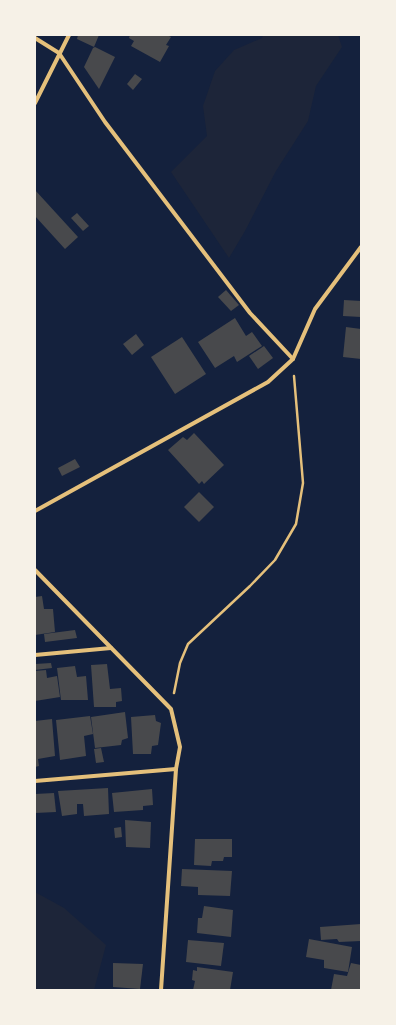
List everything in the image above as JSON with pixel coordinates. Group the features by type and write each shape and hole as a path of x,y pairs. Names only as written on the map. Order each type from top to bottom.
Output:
{"street":[{"path":"35,103 68,35"},
{"path":"35,38 59,52 105,122 235,294 250,313 293,359"},
{"path":"35,511 268,382 293,359 315,309 361,247"},
{"path":"35,570 171,709 180,747 176,769 161,990"},
{"path":"35,655 111,648"},
{"path":"35,781 176,769"}],"path":[{"path":"171,709 180,663 188,644 250,586 275,560 296,524 303,483 293,359"}],"shaded area":[{"path":"263,35 338,35 342,47 316,86 308,121 276,171 245,231 229,258 171,172 207,136 203,106 215,71 234,50 262,38"},
{"path":"35,892 64,908 106,945 94,990 35,990"}],"building":[{"path":"78,35 99,35 94,47 77,39"},
{"path":"130,35 167,35 171,37 166,45 169,46 160,62 131,46 134,41 129,38"},
{"path":"95,47 115,57 99,89 84,67 93,48"},
{"path":"135,74 142,79 133,90 127,84"},
{"path":"35,190 78,237 65,249 35,216"},
{"path":"77,213 89,226 83,231 71,218"},
{"path":"226,290 239,305 231,311 218,297"},
{"path":"344,300 361,301 361,317 343,316"},
{"path":"235,318 246,336 252,332 262,346 237,362 234,356 215,368 198,342"},
{"path":"346,327 361,329 361,359 343,357"},
{"path":"136,334 144,345 132,355 123,344"},
{"path":"182,337 206,374 175,394 151,357"},
{"path":"264,346 273,358 258,369 249,356"},
{"path":"194,433 224,465 204,484 202,481 199,484 168,450 183,437 187,440"},
{"path":"75,459 80,467 62,476 58,468"},
{"path":"199,492 214,507 199,522 184,507"},
{"path":"42,596 44,609 53,609 55,632 35,635 35,597"},
{"path":"75,630 77,638 45,642 44,634"},
{"path":"51,663 52,668 35,670 35,664"},
{"path":"107,664 110,689 121,688 122,701 116,702 116,707 94,707 91,665"},
{"path":"75,666 77,677 86,676 88,700 61,700 57,668"},
{"path":"46,670 47,678 57,676 60,697 35,701 35,671"},
{"path":"125,712 128,738 122,740 121,745 95,748 91,717"},
{"path":"155,715 156,721 161,723 158,745 152,746 151,754 133,754 131,717"},
{"path":"90,716 93,734 84,736 86,756 60,760 56,720"},
{"path":"52,719 55,756 38,759 39,766 35,767 35,721"},
{"path":"101,748 104,762 96,763 94,749"},
{"path":"108,788 109,814 84,816 83,804 77,804 77,814 62,816 58,791"},
{"path":"152,789 153,805 143,806 143,810 114,812 112,793"},
{"path":"54,793 56,812 35,813 35,794"},
{"path":"125,820 151,822 150,848 126,847"},
{"path":"121,827 122,837 115,838 114,828"},
{"path":"195,839 232,839 232,857 224,857 223,861 212,861 211,866 194,865"},
{"path":"182,869 232,871 230,896 198,895 198,887 181,886"},
{"path":"204,906 233,910 231,937 197,933 198,918 202,918"},
{"path":"361,924 361,941 339,942 337,939 321,940 320,927"},
{"path":"309,939 352,947 348,972 324,968 324,960 306,957"},
{"path":"188,940 224,943 221,966 186,962"},
{"path":"113,963 143,964 140,989 113,987"},
{"path":"351,963 361,965 361,990 331,990 334,974 347,976"},
{"path":"197,967 233,972 230,990 193,990 195,981 192,980 193,970 197,971"}]}
